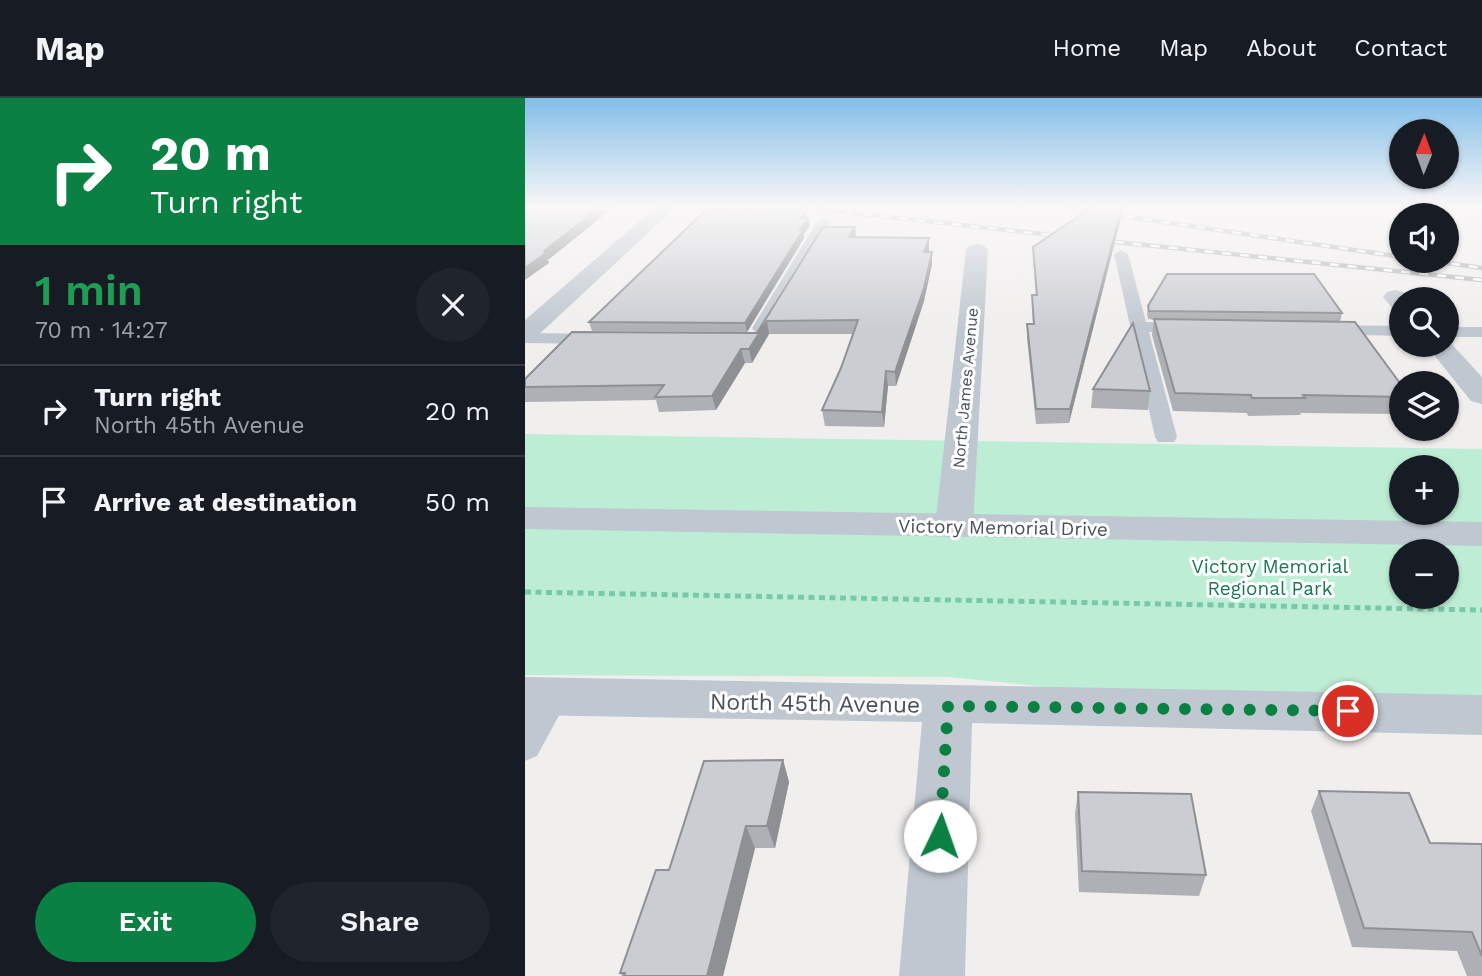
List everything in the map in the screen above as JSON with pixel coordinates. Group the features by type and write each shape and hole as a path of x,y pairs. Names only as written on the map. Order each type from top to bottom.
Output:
{"street":[{"path":"525,333 622,247"},
{"name":"North James Avenue","path":"954,527 977,250"},
{"path":"1449,357 1482,395"},
{"name":"Victory Memorial Drive","path":"525,518 1482,534"},
{"name":"North 45th Avenue","path":"539,696 1482,715"},
{"path":"932,976 948,706"}],"lane":[{"path":"754,340 809,247"},
{"path":"1121,254 1166,437"},
{"path":"1139,327 1208,328"},
{"path":"1305,330 1389,331"},
{"path":"1459,331 1482,332"},
{"path":"525,338 621,339"},
{"path":"525,746 539,696"}],"path":[{"path":"525,592 1482,610"}],"green space":[{"name":"Victory Memorial Regional Park","path":"525,434 1482,449 1482,710 1268,709 949,677 525,675"}],"building":[{"path":"525,247 549,247 544,251 546,253 525,268"},
{"path":"667,247 792,247 745,323 589,322"},
{"path":"811,247 926,247 924,252 932,252 924,288 895,372 886,371 882,412 822,410 858,320 767,321 749,349 741,349 712,396 655,397 664,385 525,387 525,379 572,332 757,333"},
{"path":"1033,247 1112,247 1070,409 1036,409 1027,324 1034,324 1032,295 1037,295"},
{"path":"1167,274 1314,274 1342,313 1149,311 1148,306"},
{"path":"1154,319 1355,322 1391,371 1389,397 1303,395 1305,398 1252,398 1251,395 1175,393"},
{"path":"1133,323 1150,391 1093,389"},
{"path":"783,760 767,826 746,826 707,976 624,976 625,973 620,973 656,870 669,870 704,761"},
{"path":"1319,791 1409,793 1430,843 1482,844 1482,956 1472,932 1364,928"},
{"path":"1078,792 1191,794 1206,875 1082,871"}],"railway":[{"path":"1164,247 1482,280"},
{"path":"1334,247 1389,255"},
{"path":"1459,265 1482,268"}],"route":[{"path":"940,836 948,706 1348,711"}]}
